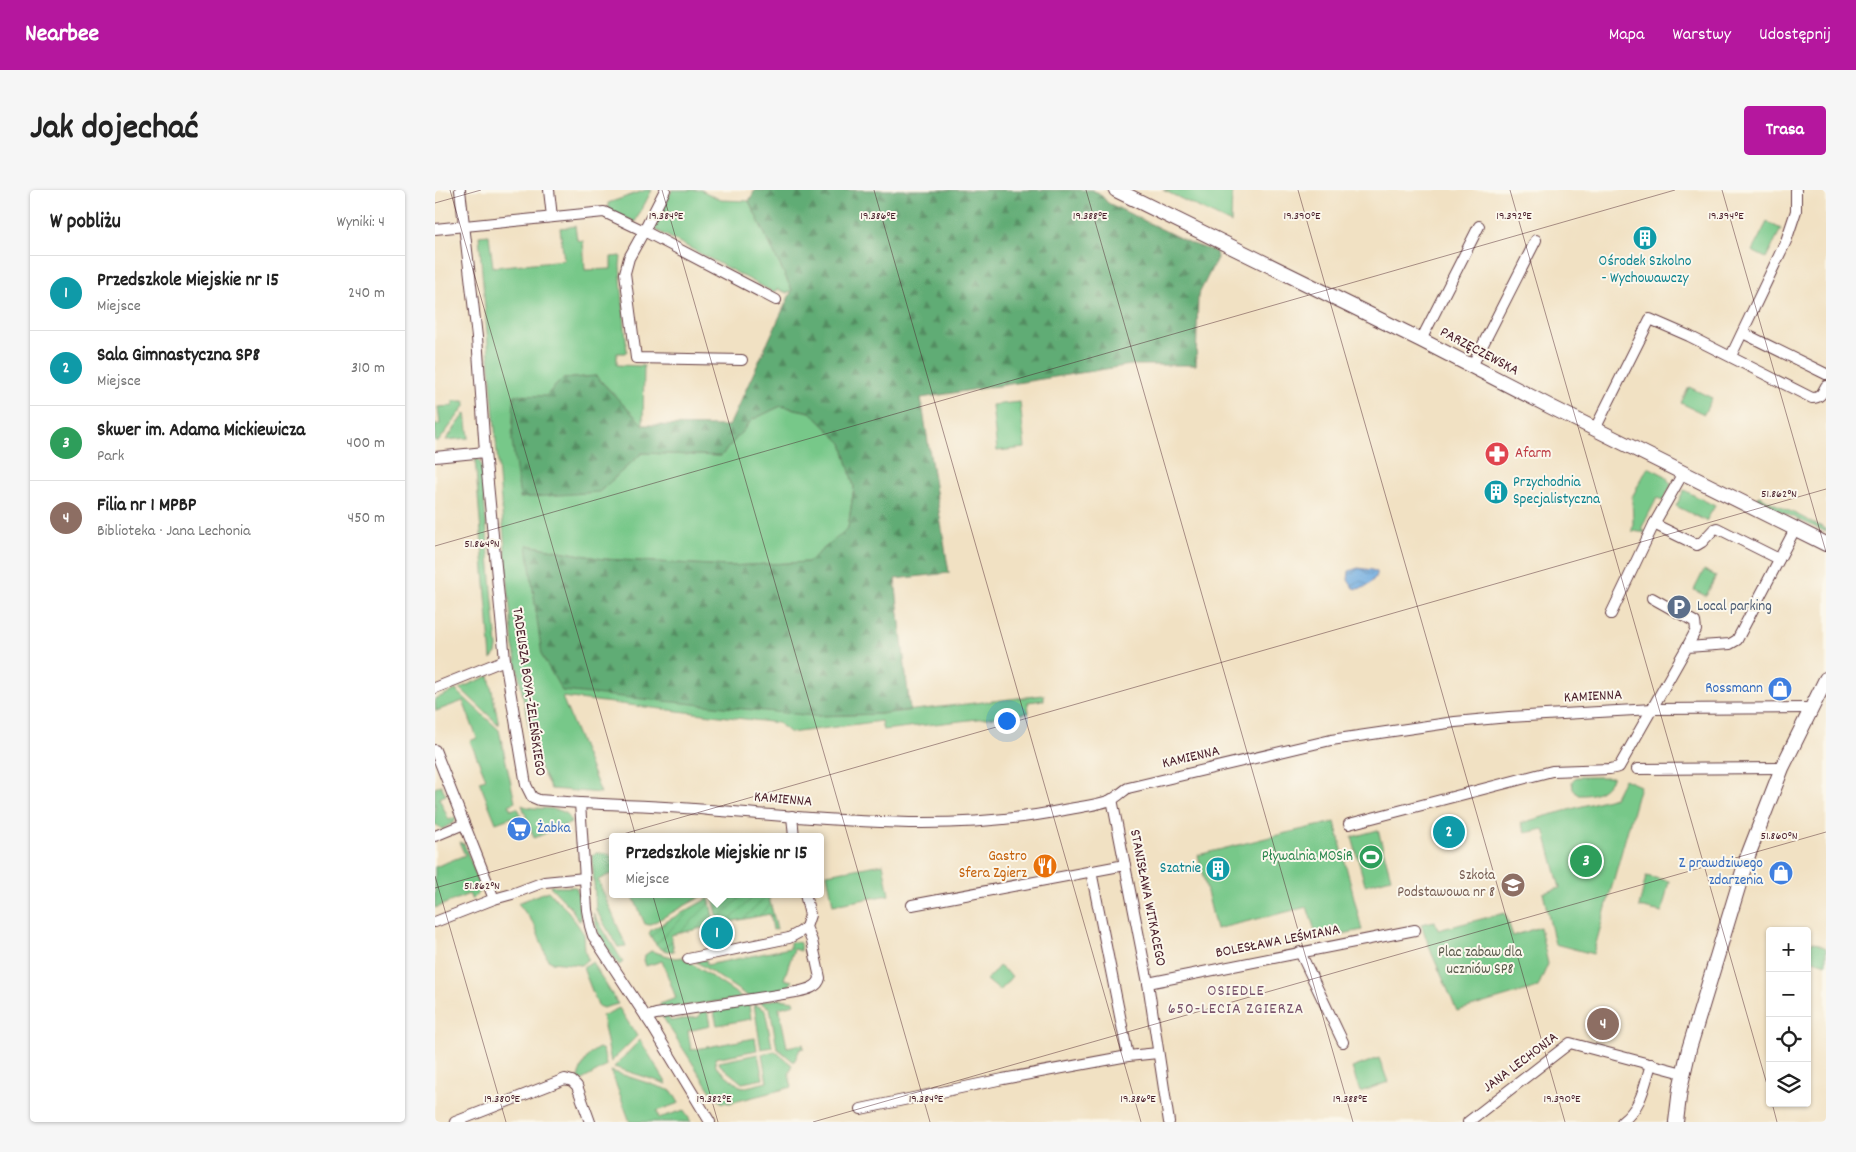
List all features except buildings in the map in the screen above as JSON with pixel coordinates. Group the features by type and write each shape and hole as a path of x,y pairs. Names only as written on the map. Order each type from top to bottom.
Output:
{"street":[{"name":"TADEUSZA BOYA-ŻELEŃSKIEGO","path":"460,190 477,337 485,452 505,660 526,785 532,797 539,800 580,803"},
{"path":"549,190 552,218"},
{"path":"665,190 629,258 625,273 635,358 741,360"},
{"name":"PARZĘCZEWSKA","path":"1116,190 1421,340 1826,544"},
{"path":"1731,356 1786,242 1796,211 1796,190"},
{"path":"435,229 604,212 776,300"},
{"path":"1421,340 1479,226"},
{"path":"1473,366 1536,240"},
{"path":"1595,429 1650,319 1731,356 1812,398 1817,398 1821,395 1826,386"},
{"path":"1743,333 1826,374"},
{"path":"435,457 485,452"},
{"path":"1611,614 1683,472"},
{"path":"1655,524 1697,545 1717,528 1779,559"},
{"path":"1687,647 1735,642 1795,529"},
{"path":"1349,824 1552,771 1619,767 1696,630 1695,622 1652,598"},
{"path":"435,688 505,660"},
{"path":"1676,1122 1683,1073 1747,858 1782,768 1826,679"},
{"name":"KAMIENNA","path":"580,803 673,807 853,821 914,823 981,821 1046,814 1113,799 1128,788 1331,740 1455,722 1653,708 1812,708"},
{"path":"435,750 494,899"},
{"path":"1637,769 1782,768"},
{"name":"STANISŁAWA WITKACEGO","path":"1113,799 1148,983 1169,1122"},
{"path":"580,803 588,918 593,936 711,1122"},
{"path":"792,816 794,833"},
{"path":"435,836 464,824"},
{"path":"912,905 1125,865"},
{"path":"1091,870 1128,1056"},
{"path":"435,922 544,882 585,878"},
{"path":"688,959 789,938 806,927 810,915 806,898"},
{"path":"646,1017 797,992 815,986 820,978 812,941 806,927"},
{"name":"BOLESŁAWA LEŚMIANA","path":"1148,983 1415,930"},
{"path":"1301,952 1343,1042"},
{"name":"JANA LECHONIA","path":"1467,1122 1570,1042 1683,1073"},
{"path":"861,1109 1003,1079 1158,1052"},
{"path":"1622,1122 1630,1116 1641,1101 1651,1064"},
{"path":"455,1122 565,1079 572,1081 577,1086 590,1122"}],"green space":[{"path":"646,190 652,190 635,222 608,209 608,203"},
{"path":"672,190 701,190 721,200 749,201 792,290 787,293 778,289 773,292 654,229"},
{"path":"755,190 1092,190 1099,193 1108,203 1190,243 1216,252 1217,258 1198,296 1196,365 1131,365 921,398 949,573 895,579 910,710 880,714 815,716 562,691 542,656 527,545 603,559 729,566 808,562 848,528 854,487 842,443 810,412 781,406 752,420 721,456 642,453 599,492 520,498 512,440 514,395 546,396 562,379 596,376 643,425 729,426 792,290 749,201"},
{"path":"1163,190 1232,190 1231,223"},
{"path":"1767,222 1781,229 1766,258 1752,251"},
{"path":"575,226 577,240 583,241 585,270 611,269 611,257 621,256 620,266 627,351 625,353 617,353 617,365 644,366 643,425 596,376 562,379 546,396 599,492 642,453 721,456 751,420 781,406 810,412 842,443 854,487 848,528 809,562 729,566 603,559 527,545 738,707 815,716 880,714 1044,695 1044,700 1028,702 1029,713 883,730 881,721 790,733 778,723 562,697 601,793 551,789 535,758 513,645 479,236 489,235 493,267 564,260 560,228"},
{"path":"1689,387 1712,398 1704,414 1681,403"},
{"path":"453,401 465,401 465,406 439,441 435,441 435,425 440,424 438,407 453,406"},
{"path":"1020,402 1025,448 997,451 992,405"},
{"path":"466,413 469,438 446,440"},
{"path":"475,458 481,464 497,647 496,653 491,659"},
{"path":"1648,467 1666,476 1672,484 1663,500 1657,498 1641,529 1647,533 1632,531 1632,497"},
{"path":"1684,490 1715,506 1706,521 1676,506"},
{"path":"1759,496 1826,529 1826,532 1757,501"},
{"path":"1704,570 1716,576 1706,596 1694,590"},
{"path":"489,676 499,725 460,688"},
{"path":"456,690 499,730 515,802 509,805 511,810 517,808 519,810 525,831 518,815 496,823 479,781 486,779 470,741 477,738 463,701 436,711 435,699"},
{"path":"1576,777 1613,777 1607,786 1599,792 1578,795 1573,789 1572,781"},
{"path":"1624,779 1640,786 1593,954 1555,944 1543,893 1560,888 1544,829 1525,833 1521,823 1615,797"},
{"path":"441,785 446,795 439,798 449,820 456,817 453,823 442,829 435,824 435,788"},
{"path":"522,805 563,812 568,816 571,823 534,838"},
{"path":"1335,822 1362,930 1318,939 1307,907 1216,929 1198,855"},
{"name":"Pływalnia MOSiR","path":"1378,830 1391,878 1365,885 1352,837"},
{"path":"459,842 464,844 481,888 480,892 472,900 469,894 435,908 435,867 465,855"},
{"path":"596,853 609,854 609,875 598,880 626,946 618,947 596,910 592,856"},
{"path":"883,864 889,895 833,905 827,874"},
{"path":"1646,876 1669,881 1662,912 1639,907"},
{"path":"553,885 555,887 575,887 577,889 581,920 579,921 571,908 550,886"},
{"path":"548,891 568,911 584,934 585,952 588,959 581,965 548,960 534,924 518,903"},
{"path":"634,898 699,898 649,925 645,924"},
{"path":"709,898 715,925 671,935 674,951 665,951 656,944 649,934 651,930"},
{"path":"713,898 769,898 777,929 773,930 770,914 719,924"},
{"path":"593,913 623,962 619,965 599,935"},
{"name":"Plac zabaw dla uczniów SP8","path":"1505,913 1513,936 1540,927 1548,964 1538,987 1457,1011 1421,924 1435,921 1438,930"},
{"path":"790,942 799,942 801,946 801,951 794,949 784,979 792,981 785,990 773,994 749,997 695,961 706,960 707,965 790,948"},
{"path":"1814,942 1826,948 1826,964 1811,960 1811,943"},
{"path":"651,951 675,958 682,957 743,998 662,1009 660,1004 676,998 662,961 646,966 645,955"},
{"path":"592,962 618,1004 603,1008 598,1006 583,968"},
{"path":"999,966 1012,976 1000,991 987,980"},
{"path":"778,999 794,1001 795,1004 779,1008 787,1047 803,1044 804,1048 800,1049 794,1062 777,1048 770,1008 759,1002"},
{"path":"746,1003 749,1005 751,1019 717,1025 713,1008"},
{"path":"754,1004 765,1010 772,1047 761,1049"},
{"path":"619,1008 637,1036 611,1062 602,1016"},
{"path":"701,1009 707,1009 710,1026 688,1031 691,1050 755,1038 757,1050 715,1058 716,1067 742,1088 767,1082 762,1054 775,1051 792,1065 789,1075 792,1087 730,1103 721,1102 713,1095 662,1016 667,1014 670,1021 699,1017"},
{"path":"640,1040 667,1084 614,1067"},
{"path":"599,1048 603,1050 605,1067 580,1080 578,1077 585,1060"},
{"path":"758,1054 763,1079 742,1083 720,1065 719,1062"},
{"path":"1379,1058 1388,1082 1360,1092 1352,1068"},
{"path":"611,1071 672,1091 679,1103 657,1111 659,1118 684,1110 691,1122 630,1122"}],"water":[{"path":"1358,568 1372,570 1377,572 1377,575 1364,588 1357,589 1353,588 1348,580 1349,571"}],"place":[{"name":"Ośrodek Szkolno - Wychowawczy","path":"1645,238"},
{"name":"Afarm","path":"1497,454"},
{"name":"Przychodnia Specjalistyczna","path":"1496,492"},
{"name":"Local parking","path":"1679,607"},
{"name":"Rossmann","path":"1780,689"},
{"name":"Żabka","path":"519,829"},
{"name":"Sala Gimnastyczna SP8","path":"1449,832"},
{"name":"Pływalnia MOSiR","path":"1371,857"},
{"name":"Skwer im. Adama Mickiewicza","path":"1586,861"},
{"name":"Gastro Sfera Zgierz","path":"1045,866"},
{"name":"Szatnie","path":"1218,869"},
{"name":"Z prawdziwego zdarzenia","path":"1781,873"},
{"name":"Szkoła Podstawowa nr 8","path":"1513,885"},
{"name":"Przedszkole Miejskie nr 15","path":"717,933"},
{"name":"Filia nr 1 MPBP","path":"1603,1024"}],"district":[{"name":"OSIEDLE 650-LECIA ZGIERZA","path":"1236,1000"}]}
